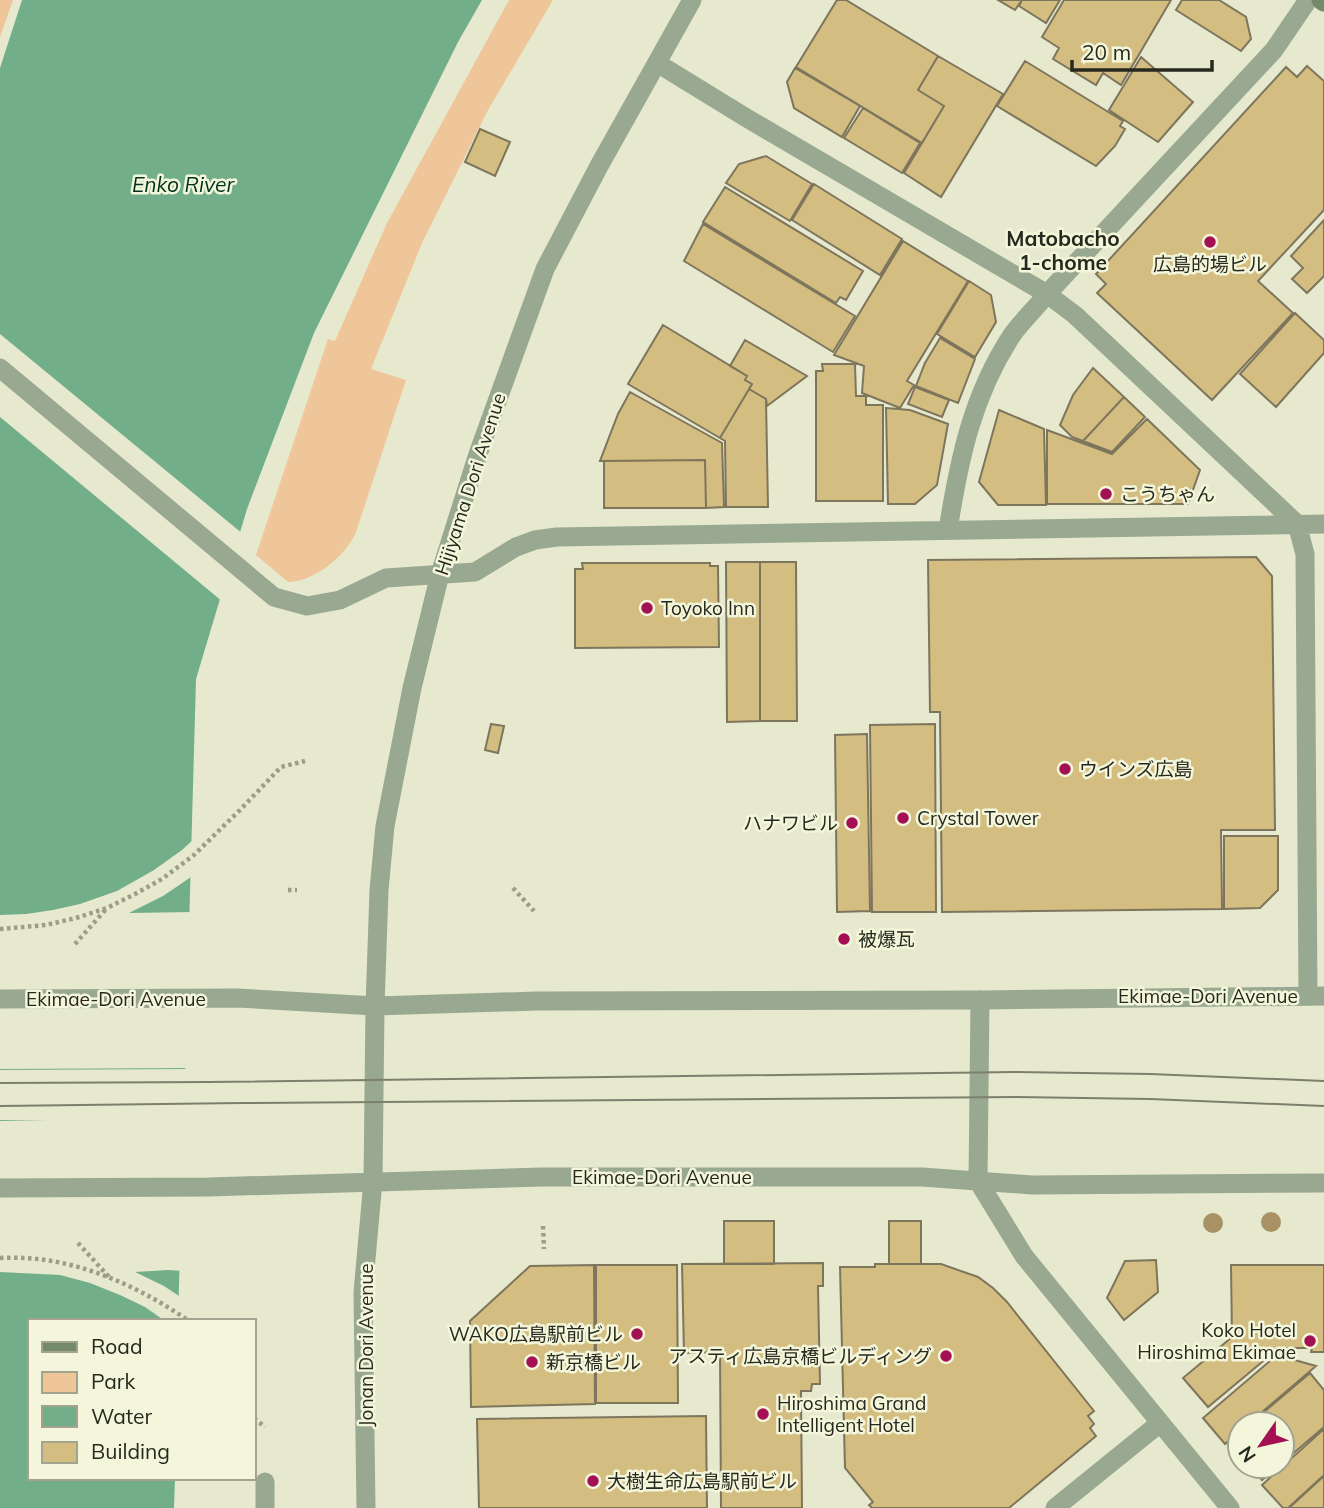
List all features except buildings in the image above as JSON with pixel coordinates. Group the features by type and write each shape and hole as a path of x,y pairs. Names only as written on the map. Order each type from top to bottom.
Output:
{"street":[{"name":"Hijiyama Dori Avenue","path":"373,1181 375,1006 379,890 385,826 412,688 440,574 478,454 545,269 692,0"},
{"path":"948,530 956,477 969,423 988,378 1012,334 1274,50 1308,0"},
{"path":"657,63 1047,294 1075,315 1297,524 1305,554 1316,996"},
{"path":"0,368 274,597 307,606 340,600 386,578 475,572 516,547 535,540 557,537 1324,524"},
{"name":"Ekimae-Dori Avenue","path":"0,999 237,998 375,1006 537,1001 1316,996"},
{"path":"980,1000 978,1181 1024,1256 1230,1508"},
{"name":"Ekimae-Dori Avenue","path":"0,1188 238,1186 542,1177 922,1177 1032,1185 1324,1184"},
{"name":"Jonan Dori Avenue","path":"366,1508 363,1292 373,1181"},
{"path":"1055,1508 1160,1423"},
{"path":"265,1482 265,1508"}],"path":[{"path":"0,929 46,925 76,918 107,908 135,894 162,879 194,855 281,767 305,761"},
{"path":"513,888 534,911"},
{"path":"288,890 297,890"},
{"path":"75,944 107,908"},
{"path":"543,1226 544,1249"},
{"path":"78,1243 110,1278"},
{"path":"0,1258 16,1257 77,1266 110,1278 166,1305 186,1319"},
{"path":"256,1420 265,1427"}],"green space":[{"path":"0,0 13,0 0,37"},
{"path":"509,0 553,0 488,110 422,243 371,369 406,380 356,532 345,550 328,566 308,578 288,582 256,555 328,339 335,341 387,223"}],"water":[{"name":"Enko River","path":"22,0 482,0 458,42 314,333 247,509 196,679 178,1319 28,1319 28,1480 175,1480 174,1508 0,1508 0,68"}],"pier":[{"path":"0,334 243,534 223,602 0,417"},
{"path":"195,838 194,875 163,896 129,913 193,912 189,1068 0,1069 0,915 53,910 117,891 154,870"},
{"path":"189,1069 183,1271 135,1272 182,1298 181,1319 162,1319 120,1295 60,1275 0,1272 0,1121 48,1120 0,1120 0,1070"}],"tram line":[{"path":"0,1083 1015,1072 1324,1081"},
{"path":"0,1106 1017,1097 1324,1106"}],"place":[{"name":"広島的場ビル","path":"1210,242"},
{"name":"こうちゃん","path":"1106,494"},
{"name":"Toyoko Inn","path":"647,608"},
{"name":"ウインズ広島","path":"1065,769"},
{"name":"Crystal Tower","path":"903,818"},
{"name":"ハナワビル","path":"852,823"},
{"name":"被爆瓦","path":"844,939"},
{"name":"WAKO広島駅前ビル","path":"637,1334"},
{"name":"Koko Hotel Hiroshima Ekimae","path":"1310,1341"},
{"name":"アスティ広島京橋ビルディング","path":"946,1356"},
{"name":"新京橋ビル","path":"532,1362"},
{"name":"Hiroshima Grand Intelligent Hotel","path":"763,1414"},
{"name":"大樹生命広島駅前ビル","path":"593,1481"}],"district":[{"name":"Matobacho 1-chome","path":"1063,250"}]}
